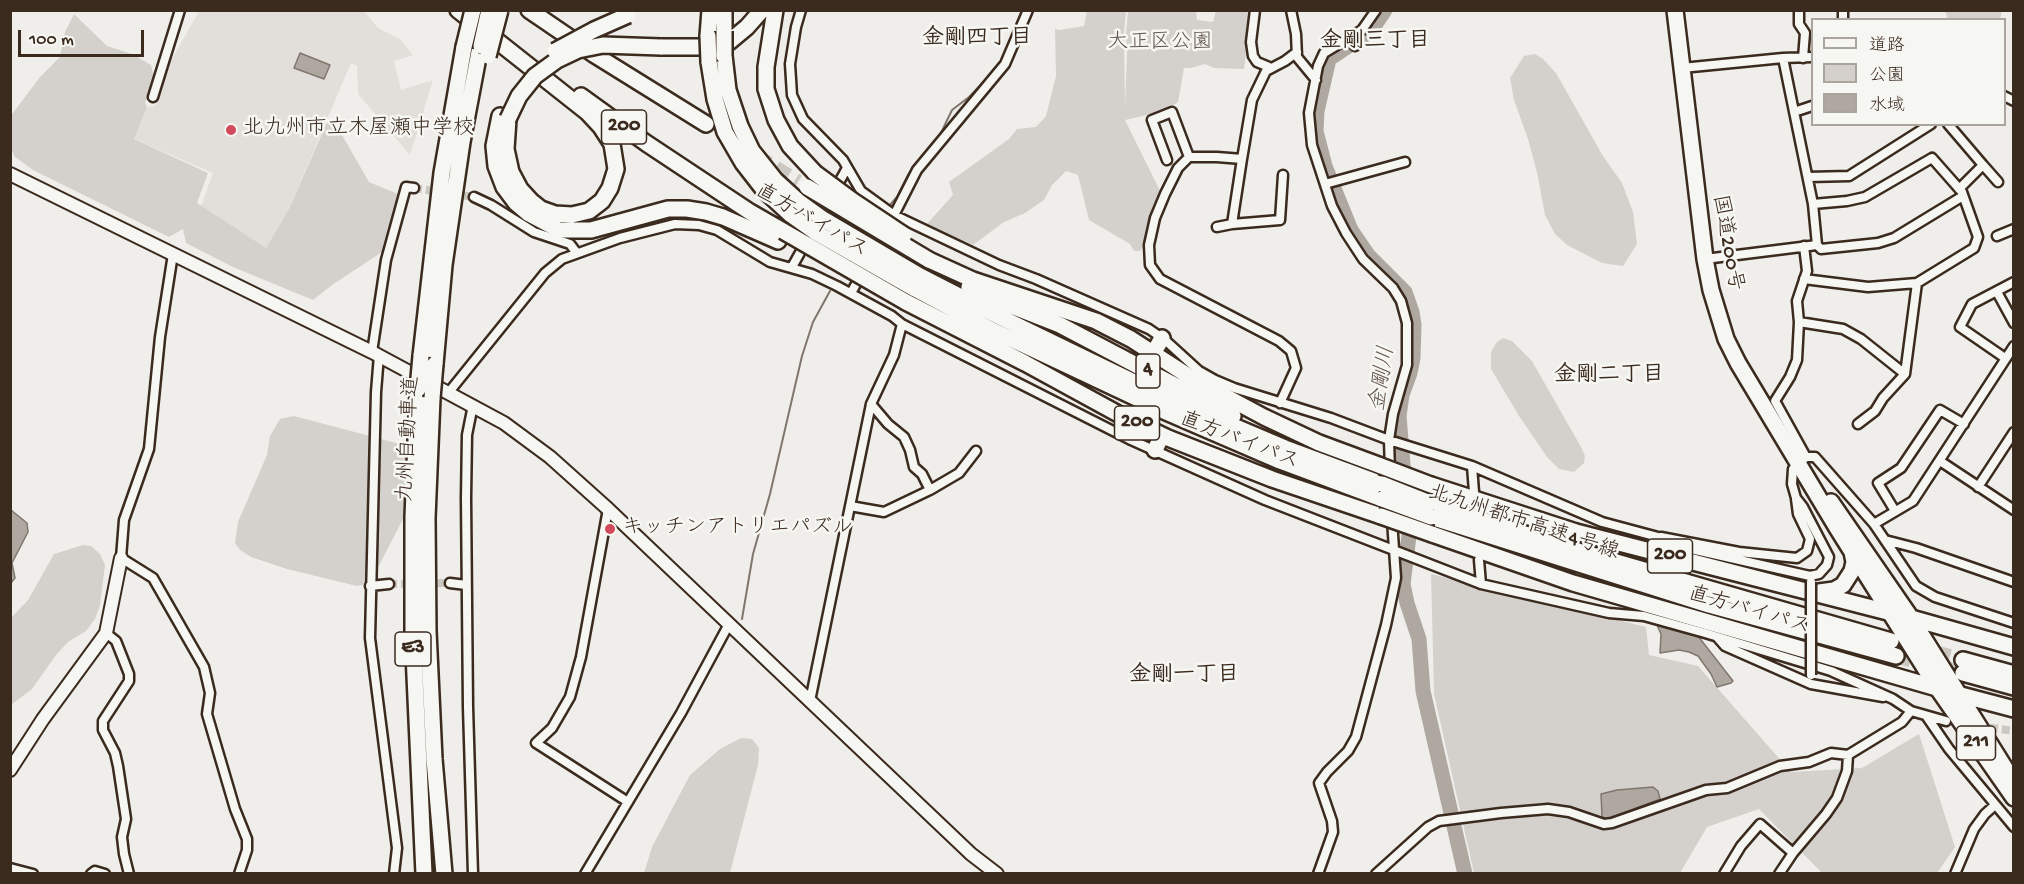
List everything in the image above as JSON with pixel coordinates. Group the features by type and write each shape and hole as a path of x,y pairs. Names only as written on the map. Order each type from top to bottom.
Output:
{"highway":[{"path":"459,10 587,112 612,144 616,169 610,188 602,201 589,211 572,215 555,214 542,209 520,189 511,172 506,149 504,118 536,76 568,55 578,50 603,45 700,47 729,42 762,10"},
{"name":"九州自動車道","path":"424,872 413,632 413,517 418,389 442,173 464,46 473,10"},
{"name":"直方バイパス","path":"473,10 645,143 750,212 781,236"},
{"path":"484,54 489,10"},
{"path":"484,54 500,10"},
{"name":"200","path":"529,10 595,55 706,124"},
{"path":"710,10 709,62 715,99 725,132 743,164 764,190 794,208"},
{"path":"724,10 724,56 728,90 748,143 794,208 815,232 913,289"},
{"path":"775,10 766,67 766,89 776,120 790,146 815,173 934,260"},
{"name":"国道200号","path":"1675,10 1705,259 1711,290 1726,339 1738,363 1961,695"},
{"path":"632,13 542,58 527,71 511,92 494,146 496,166 504,187 516,203 529,214 559,230 591,230 668,209 687,209 723,217 781,236 913,289 998,316 1167,398 1285,448 1350,480"},
{"name":"九州自動車道","path":"443,872 434,759 428,631 428,518 432,398 444,265 484,54"},
{"name":"直方バイパス","path":"802,184 934,260 1045,296 1116,331 1193,379 1319,443 1431,485 1576,532 1807,583 1911,618"},
{"name":"4","path":"934,260 967,286 986,296 1060,325 1224,411 1315,453 1350,480"},
{"name":"直方バイパス","path":"913,289 1025,363 1122,416 1162,435 1272,479 1643,609 1938,689"},
{"path":"1153,354 1162,338"},
{"name":"4","path":"1025,363 1205,445 1281,470 1350,480"},
{"path":"1155,450 1162,435"},
{"name":"国道200号","path":"1803,460 1852,552 1938,689"},
{"name":"北九州都市高速4号線","path":"1350,480 1699,602 1896,656"},
{"name":"北九州都市高速4号線","path":"1431,510 1892,641"},
{"path":"1807,583 1824,592 1843,585 1852,571 1854,562 1852,552"},
{"name":"200","path":"1911,618 2013,648"},
{"path":"2013,674 1963,667 2013,687"},
{"name":"200","path":"1938,689 2013,709"},
{"name":"211","path":"1938,689 2013,798"},
{"name":"211","path":"1961,695 2013,781"}],"street":[{"path":"153,97 180,10"},
{"path":"801,10 790,64 792,95 802,119 843,160 861,191 894,215 999,266 1036,279 1131,321 1162,338 1199,371 1215,380 1331,418 1389,440 1473,466 1602,522 1658,537 1739,552 1797,558 1807,551 1810,539 1797,514 1792,484 1793,469 1803,460 1815,457 1874,524 1916,586 1935,597 2013,623"},
{"path":"851,293 917,170 1005,64 1028,10"},
{"path":"1255,10 1251,42 1253,56 1257,62 1269,68"},
{"path":"1291,10 1298,56 1316,80"},
{"path":"1298,56 1311,63 1324,53 1353,42 1376,10"},
{"path":"1682,68 1783,58 1808,58 1805,33 1799,24 1799,10"},
{"path":"1318,873 1333,832 1332,821 1319,783 1348,751 1356,737 1396,578 1389,440 1393,414 1407,365 1407,323 1401,301 1393,288 1363,259 1346,232 1332,206 1312,145 1310,113 1318,66 1324,53"},
{"path":"1232,224 1252,100 1266,70 1298,56"},
{"path":"1783,58 1813,204 1817,245 1821,249 1878,243 1894,238 1961,192 1983,165"},
{"path":"1794,112 1811,106"},
{"path":"1167,160 1152,120 1172,112 1189,157"},
{"path":"1808,177 1849,176 1928,126"},
{"path":"1950,126 1998,182"},
{"path":"1242,159 1189,157 1178,168 1155,218 1149,245 1150,266 1160,279 1279,341 1291,351 1296,368 1280,403"},
{"path":"1804,279 1868,287 1917,283 1974,248 1978,237 1961,192 1932,158 1865,197 1813,204"},
{"path":"1325,184 1405,162"},
{"path":"792,267 847,168"},
{"path":"10,174 376,353 504,423 550,457 608,509 971,854 997,873"},
{"path":"1217,227 1280,220 1283,175"},
{"path":"394,873 396,848 370,638 376,353 386,260 406,187 414,188"},
{"path":"474,197 534,232 570,244 576,252"},
{"path":"449,392 545,273 562,259 576,252 620,238 675,224 699,225 717,230 770,262 792,267 851,293 902,324 1155,450 1265,500 1482,584 1609,613 1643,609"},
{"path":"1997,236 2013,229"},
{"path":"1705,259 1817,245"},
{"path":"1803,460 1775,400 1790,377 1797,360 1799,322 1797,301 1807,271 1804,246"},
{"path":"10,770 43,719 106,633 120,558 124,520 149,449 160,337 173,254"},
{"path":"2005,358 1960,327 1972,304 2013,282"},
{"path":"1858,424 1875,411 1905,374 1917,283"},
{"path":"1997,292 2013,323"},
{"path":"1799,322 1843,329 1861,339 1905,374"},
{"path":"810,701 871,404 894,355 902,324"},
{"path":"1874,524 1913,501 2013,346"},
{"path":"871,404 888,424 904,437 914,467 922,474 930,490"},
{"path":"473,405 467,435 466,585 473,873"},
{"path":"1895,511 1878,483 1902,468 1940,410 1964,424"},
{"path":"1978,487 2013,432"},
{"path":"850,506 884,512 959,473 976,451"},
{"path":"1940,461 2013,510"},
{"path":"1473,466 1474,492"},
{"path":"1796,498 1803,507 1828,557 1827,565 1820,574 1807,583"},
{"path":"608,509 581,657 570,697 552,728 536,743 628,802"},
{"path":"1658,537 1669,544 1807,583"},
{"path":"1885,540 1916,548 2013,582"},
{"path":"120,558 153,578 204,667 210,693 207,714 235,809 247,839 247,850 239,873"},
{"path":"1479,560 1482,584"},
{"path":"450,583 466,585"},
{"path":"1807,583 1811,680"},
{"path":"370,586 389,584"},
{"path":"585,873 729,624"},
{"path":"1702,626 1725,646 1811,680 1893,699"},
{"path":"106,633 116,641 129,674 129,681 103,721 104,730 115,753 118,766 126,819 122,837 129,873"},
{"path":"1718,638 1831,671 1893,699 1911,711 1942,721 1938,735"},
{"path":"1376,873 1412,840 1439,821 1548,809 1569,812 1604,824 1612,823 1706,790 1727,788 1780,766 1809,762 1831,753 1848,755 1902,722 1911,711"},
{"path":"1927,717 1938,735 2013,827"},
{"path":"1779,873 1838,798 1848,755"},
{"path":"1955,873 1974,829 1995,805"},
{"path":"1724,873 1741,846 1760,824 1793,853"},
{"path":"10,868 33,873"},
{"path":"91,873 105,873"}],"shaded area":[{"name":"北九州市立木屋瀬中学校","path":"199,11 364,11 378,28 400,39 413,55 394,61 401,90 433,80 410,155 358,94 357,66 351,63 290,207 266,249 201,206 213,173 134,139 147,107 155,106 163,89 161,85 166,70"}],"green space":[{"path":"1945,10 2002,11 2000,18 1948,18"},
{"name":"大正区公園","path":"1087,11 1126,11 1125,108 1128,11 1196,11 1197,20 1213,22 1216,11 1252,11 1244,69 1214,68 1205,64 1184,68 1178,102 1164,111 1125,120 1161,193 1140,251 1134,251 1130,244 1089,220 1078,175 1066,171 1052,185 1044,200 1025,213 1004,222 973,245 926,225 953,195 949,182 1009,139 1017,129 1036,127 1046,116 1056,76 1055,29 1084,26"},
{"path":"74,14 107,46 132,54 151,65 154,78 145,102 147,107 134,139 208,173 197,203 266,248 290,207 328,120 334,121 369,182 398,194 382,252 313,300 233,267 186,243 183,229 169,237 33,170 14,156 11,147 10,117 40,77 60,57 65,32"},
{"path":"1535,54 1556,73 1603,156 1622,183 1633,212 1637,244 1623,266 1602,263 1567,245 1555,234 1545,215 1537,172 1514,100 1510,78 1524,56"},
{"path":"1503,338 1512,341 1532,361 1581,447 1585,456 1584,463 1574,472 1559,469 1547,457 1491,369 1491,352 1497,342"},
{"path":"294,416 400,444 423,460 418,490 370,583 357,586 287,569 251,557 240,550 235,543 238,522 267,455 270,436 280,419"},
{"path":"83,545 91,546 100,554 105,565 100,605 95,619 86,631 68,642 56,655 32,689 11,705 11,618 28,600 54,554"},
{"path":"1431,574 1646,627 1649,655 1698,666 1791,772 1862,768 1919,734 1955,847 1937,873 1822,873 1759,809 1707,827 1680,873 1474,873 1434,694"},
{"path":"741,738 752,739 759,748 758,765 730,873 644,873 652,847 690,775 720,749"}],"water":[{"path":"300,53 330,65 324,79 294,68"},
{"path":"11,510 27,523 28,532 12,563 15,578 11,583"},
{"path":"1651,594 1701,595 1692,610 1698,636 1733,681 1731,683 1717,687 1698,656 1689,652 1679,650 1660,653 1661,634"},
{"path":"1653,787 1658,791 1660,799 1605,820 1602,816 1601,794 1617,790"}],"waterway":[{"path":"1008,46 1023,10"},
{"name":"金剛川","path":"1385,10 1371,31 1329,59 1317,111 1316,131 1325,166 1351,230 1368,255 1405,292 1412,312 1413,358 1402,395 1399,416 1409,536 1403,584 1419,639 1423,691 1465,874"},
{"path":"939,137 952,110 969,97 996,69"},
{"path":"889,206 917,164"},
{"path":"742,619 753,554 770,494 802,356 813,322 830,291"}],"tunnel":[{"path":"756,156 798,182"},
{"path":"414,188 474,197"},
{"path":"389,584 450,583"},
{"path":"1891,641 1963,660"},
{"path":"1896,656 1963,673"},
{"path":"1978,726 2014,731"}],"place":[{"name":"北九州市立木屋瀬中学校","path":"231,130"},
{"name":"キッチンアトリエパズル","path":"610,529"}],"district":[{"name":"金剛四丁目","path":"977,40"},
{"name":"金剛三丁目","path":"1375,43"},
{"name":"金剛二丁目","path":"1609,377"},
{"name":"金剛一丁目","path":"1184,677"}]}
